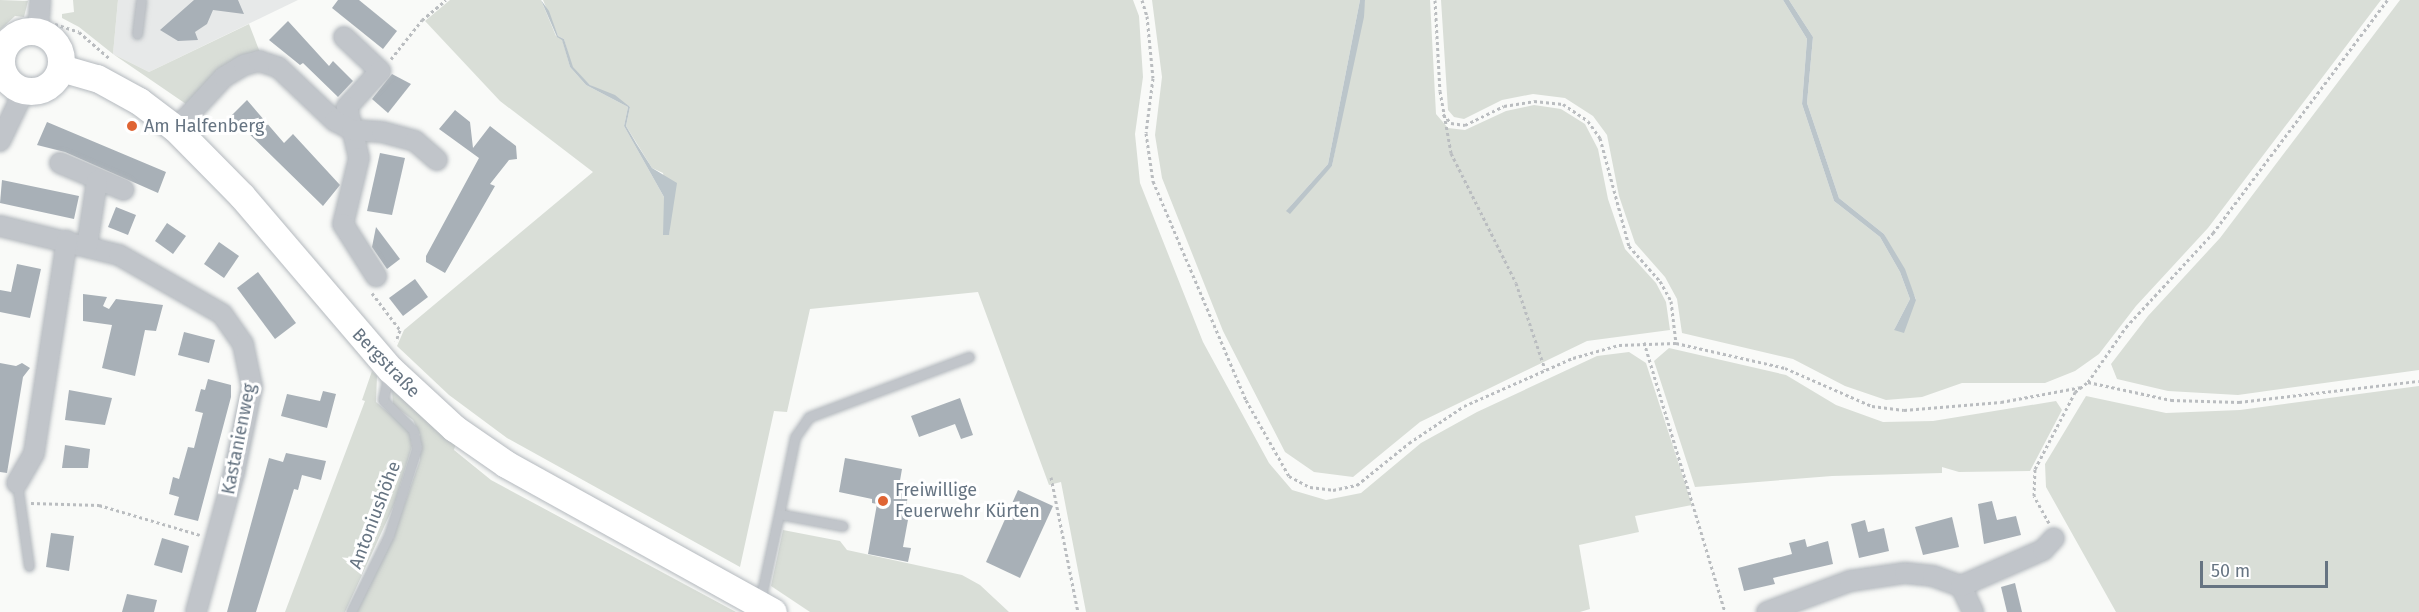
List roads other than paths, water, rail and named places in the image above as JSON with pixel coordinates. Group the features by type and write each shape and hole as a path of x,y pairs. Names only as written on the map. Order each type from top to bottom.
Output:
{"main road":[{"path":"38,32 57,45 61,68 47,87 24,91 5,78 1,54 15,36 38,32"},
{"name":"Bergstraße","path":"61,68 97,78 139,101 176,129 242,196 390,369 454,428 506,464 766,608"}],"street":[{"path":"38,32 40,0"},
{"path":"345,37 380,71 347,107 359,158 343,224 376,276"},
{"path":"176,129 224,77 244,65 259,61 278,67 334,121 352,130 382,132 415,141 437,160"},
{"path":"0,141 24,91"},
{"path":"60,163 97,181 124,190"},
{"path":"87,246 97,181"},
{"name":"Kastanienweg","path":"0,226 119,255 222,314 243,344 252,387 217,540 196,612"},
{"path":"17,483 33,453 67,241"},
{"path":"1767,612 1850,581 1905,573 1934,576 1961,586 2043,550 2054,538"},
{"path":"1961,586 1973,612"}],"lane":[{"path":"137,34 141,0"},
{"name":"Bergstraße","path":"766,608 779,514 795,436 810,417 969,357"},
{"name":"Antoniushöhe","path":"351,612 389,535 417,447 413,430 383,400 390,369"},
{"path":"17,483 22,503 29,566"},
{"path":"779,514 843,526"}],"place":[{"name":"Am Halfenberg","path":"132,126"},
{"name":"Freiwillige Feuerwehr Kürten","path":"883,501"}]}
